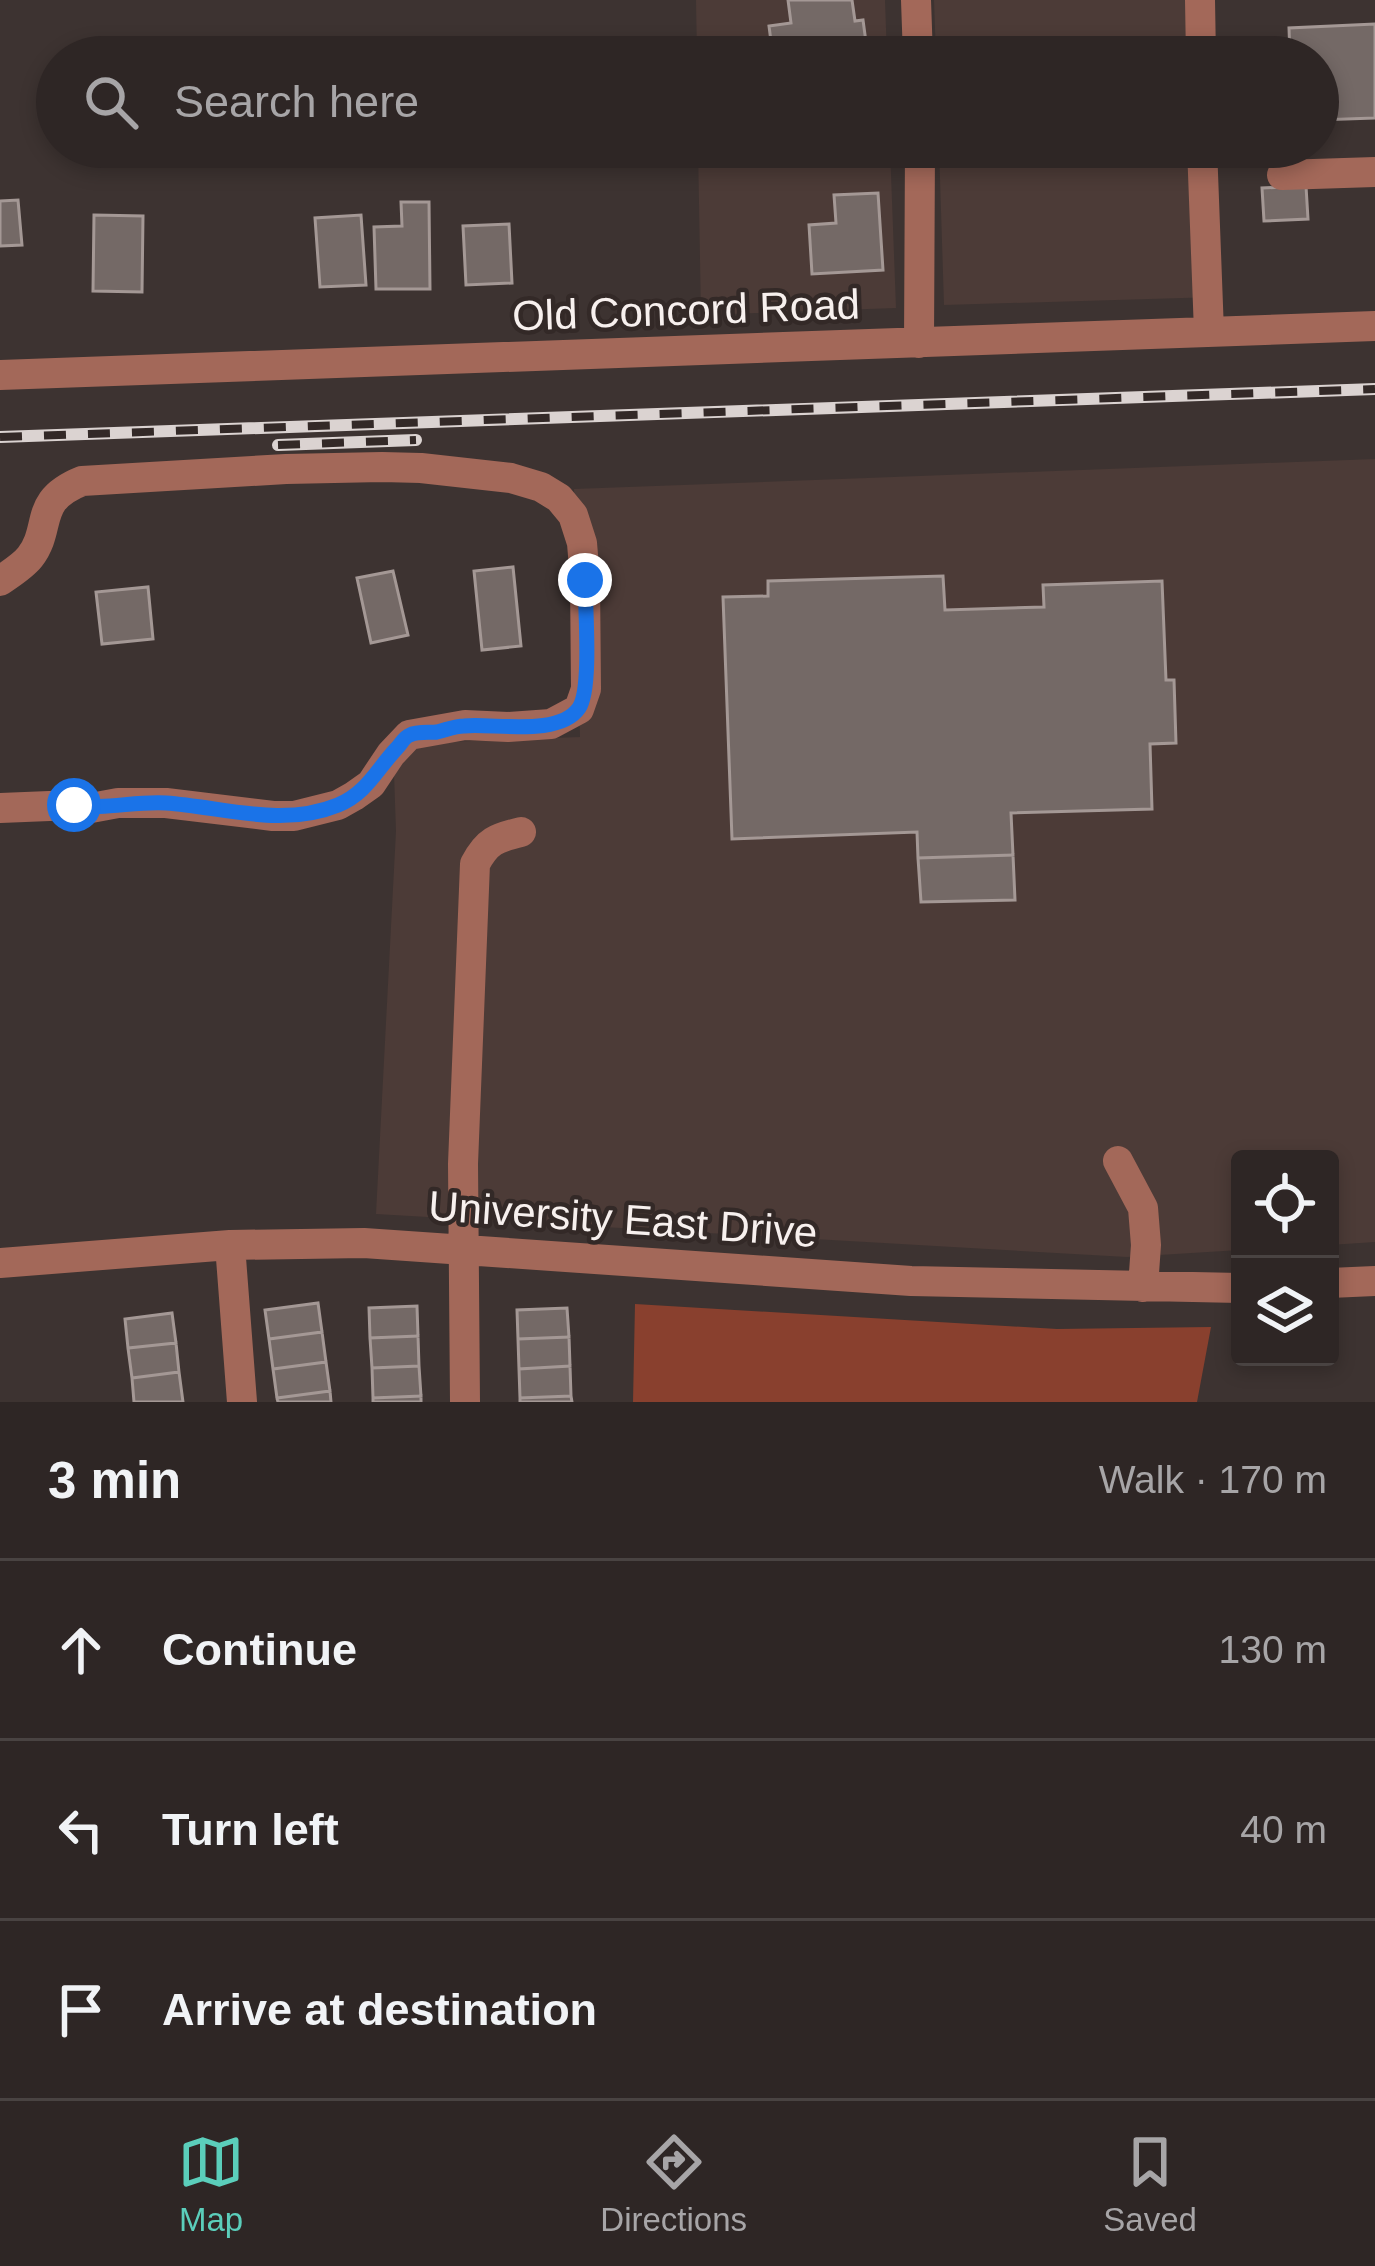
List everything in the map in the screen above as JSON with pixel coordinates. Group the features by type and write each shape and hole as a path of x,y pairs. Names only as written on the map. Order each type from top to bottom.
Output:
{"street":[{"path":"916,0 917,36"},
{"path":"1200,0 1201,36"},
{"path":"919,344 920,168"},
{"path":"1203,168 1209,332"},
{"path":"1282,175 1375,172"},
{"name":"Old Concord Road","path":"0,375 1375,326"},
{"path":"0,580 33,554 48,506 69,486 82,481 382,467 511,478 541,487 573,515 582,543 585,580 586,689 579,709 551,724 465,725 410,735 371,784 354,796 294,816 166,803 0,808"},
{"path":"465,1402 464,1164 475,864 484,847 521,832"},
{"path":"1118,1161 1143,1208 1144,1287"},
{"name":"University East Drive","path":"0,1263 230,1245 364,1244 911,1281 1231,1288"},
{"path":"230,1245 242,1402"},
{"path":"1339,1283 1375,1281"}],"shaded area":[{"path":"696,0 885,0 886,36 697,36"},
{"path":"934,0 1207,0 1208,36 935,36"},
{"path":"698,168 891,168 896,308 701,315"},
{"path":"940,168 1212,168 1216,297 944,305"},
{"path":"1375,459 1375,1242 1339,1244 1339,1150 1231,1150 1231,1251 1127,1257 376,1214 396,831 393,744 580,737 574,489"},
{"path":"635,1304 1057,1329 1211,1327 1197,1402 633,1402"}],"building":[{"path":"788,0 852,0 855,21 863,20 865,36 770,36 769,26 791,23"},
{"path":"1375,24 1375,118 1339,119 1339,36 1289,36 1289,28"},
{"path":"1306,186 1308,219 1264,221 1262,188"},
{"path":"878,193 883,270 812,274 809,225 836,223 834,195"},
{"path":"18,200 22,245 0,246 0,201"},
{"path":"401,202 429,202 430,289 376,289 374,227 402,226"},
{"path":"94,215 143,216 142,292 93,291"},
{"path":"361,215 366,285 320,287 315,218"},
{"path":"509,224 512,283 466,285 463,226"},
{"path":"513,567 521,646 482,650 474,571"},
{"path":"393,571 408,635 371,643 357,578"},
{"path":"943,576 945,610 1044,607 1043,585 1162,581 1166,680 1174,680 1176,743 1150,744 1152,809 1011,813 1013,855 918,858 917,832 732,839 723,597 768,596 768,581"},
{"path":"148,587 153,639 102,644 96,592"},
{"path":"1013,855 1015,900 921,902 918,858"},
{"path":"318,1303 322,1332 269,1339 265,1310"},
{"path":"417,1306 418,1336 370,1338 369,1308"},
{"path":"567,1308 569,1337 518,1339 517,1310"},
{"path":"172,1313 176,1343 128,1348 125,1319"},
{"path":"322,1332 326,1362 273,1369 269,1339"},
{"path":"418,1336 419,1366 372,1368 370,1338"},
{"path":"569,1337 570,1366 519,1369 518,1339"},
{"path":"176,1343 179,1372 132,1378 128,1348"},
{"path":"326,1362 330,1391 277,1398 273,1369"},
{"path":"419,1366 421,1396 373,1398 372,1368"},
{"path":"570,1366 571,1396 520,1398 519,1369"},
{"path":"179,1372 183,1402 134,1402 132,1378"},
{"path":"330,1391 331,1402 278,1402 277,1398"},
{"path":"421,1396 421,1402 373,1402 373,1398"},
{"path":"571,1396 572,1402 520,1402 520,1398"}],"railway":[{"path":"0,437 1375,389"},
{"path":"278,445 416,440"}],"route":[{"path":"74,805 166,803 294,816 354,796 371,784 410,735 465,725 551,724 566,718 579,709 586,689 585,580"}]}
